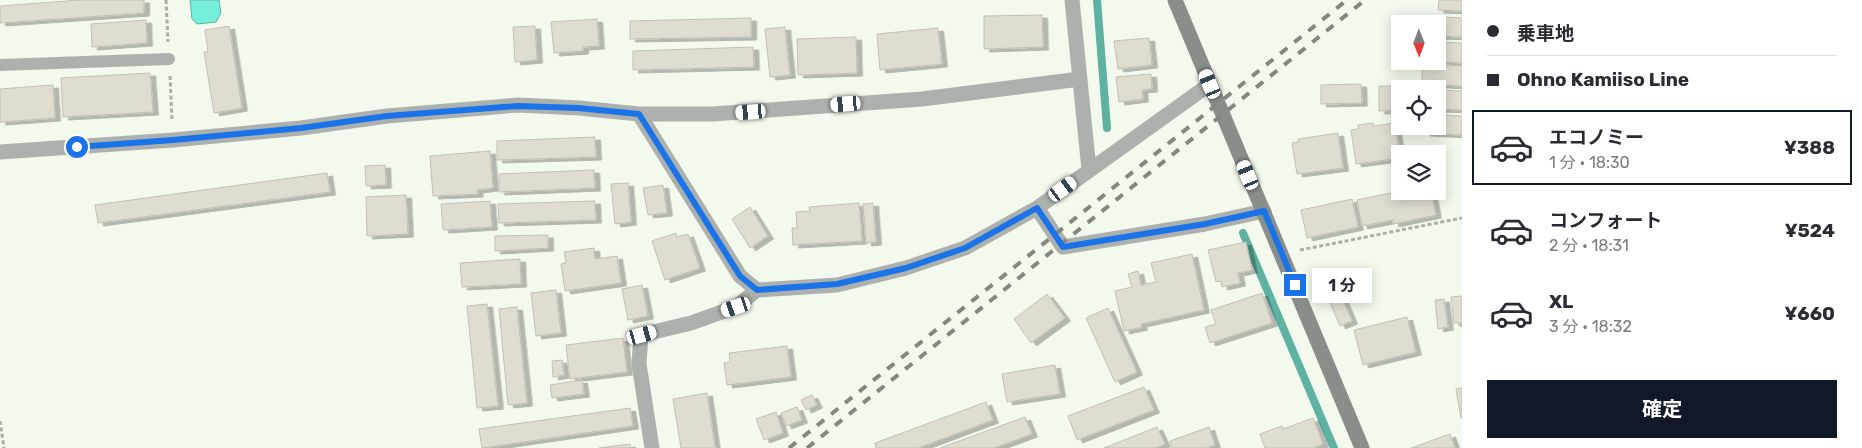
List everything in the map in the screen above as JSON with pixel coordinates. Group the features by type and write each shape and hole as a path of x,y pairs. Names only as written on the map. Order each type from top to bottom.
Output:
{"main road":[{"path":"1175,0 1362,448"}],"street":[{"path":"1072,0 1090,170"},
{"path":"0,152 173,140 301,128 387,116 518,106 578,108 639,114 713,114 922,99 1080,79"},
{"path":"652,448 639,364 642,335 691,323 736,307 757,290 837,284 906,268 965,248 1037,208 1210,84"},
{"path":"639,114 740,276 757,290"},
{"path":"1037,208 1063,247 1205,224 1264,211"}],"lane":[{"path":"0,65 169,59"}],"path":[{"path":"1283,257 1299,250 1462,218"},
{"path":"0,421 4,448"}],"water":[{"path":"190,0 219,0 221,13 216,22 197,24 192,19"}],"building":[{"path":"80,0 144,0 144,13 0,23 0,6"},
{"path":"1439,0 1462,0 1462,11 1438,10"},
{"path":"1042,15 1043,47 984,49 984,16"},
{"path":"1446,17 1462,18 1462,37 1446,36"},
{"path":"751,18 751,37 630,39 630,21"},
{"path":"597,19 599,46 583,47 583,51 554,53 551,22"},
{"path":"146,20 147,43 92,47 91,24"},
{"path":"229,26 242,108 214,113 204,52 208,52 205,30"},
{"path":"535,26 537,60 515,62 513,27"},
{"path":"785,27 790,75 770,77 765,29"},
{"path":"938,28 942,64 880,70 877,34"},
{"path":"856,37 857,73 798,75 797,39"},
{"path":"1149,38 1152,65 1118,69 1114,41"},
{"path":"1446,42 1462,43 1462,63 1446,62"},
{"path":"753,47 754,67 633,70 633,51"},
{"path":"1446,65 1462,66 1462,86 1446,85 1446,80 1422,80 1422,70 1446,70"},
{"path":"150,73 153,112 63,117 61,78"},
{"path":"1151,74 1152,89 1142,90 1143,99 1119,102 1116,77"},
{"path":"1361,84 1362,103 1321,104 1321,85"},
{"path":"53,85 55,118 0,122 0,89"},
{"path":"1379,86 1391,86 1391,110 1379,111"},
{"path":"1446,90 1462,91 1462,110 1446,109"},
{"path":"1446,115 1462,116 1462,135 1446,134"},
{"path":"1373,123 1373,126 1391,124 1391,135 1397,135 1398,145 1391,145 1391,159 1356,164 1351,130 1358,129 1358,125"},
{"path":"1338,133 1343,168 1297,174 1292,143 1298,142 1298,139"},
{"path":"595,137 596,157 497,160 497,141"},
{"path":"490,151 493,188 477,190 478,194 433,196 430,156"},
{"path":"385,165 386,185 366,186 365,166"},
{"path":"594,170 595,188 499,192 499,174"},
{"path":"327,173 330,192 98,223 95,205"},
{"path":"628,183 631,222 615,224 611,184"},
{"path":"663,185 667,213 648,215 643,188"},
{"path":"1391,193 1391,200 1433,200 1436,215 1393,224 1393,220 1362,226 1357,200"},
{"path":"406,195 408,234 367,236 366,197"},
{"path":"1352,199 1358,227 1307,238 1301,210"},
{"path":"490,201 492,227 443,230 441,204"},
{"path":"595,201 596,220 499,223 498,204"},
{"path":"859,203 862,241 793,245 792,228 797,228 796,212 810,211 809,207"},
{"path":"873,203 876,242 866,243 863,204"},
{"path":"750,207 768,236 750,248 732,219"},
{"path":"676,233 677,237 688,234 700,268 665,280 652,241"},
{"path":"548,235 548,248 495,251 495,236"},
{"path":"1246,242 1252,270 1238,273 1240,283 1222,287 1221,281 1216,282 1208,250"},
{"path":"594,248 595,259 617,256 621,283 565,291 561,264 566,263 564,252"},
{"path":"1192,254 1204,310 1141,324 1142,327 1124,331 1115,291 1132,287 1128,274 1138,271 1141,285 1156,282 1151,263"},
{"path":"520,259 521,284 462,287 460,263"},
{"path":"1348,275 1352,284 1328,293 1324,285"},
{"path":"642,285 648,316 628,320 622,289"},
{"path":"556,290 561,333 536,336 531,293"},
{"path":"1262,293 1272,323 1210,343 1205,327 1216,324 1211,310"},
{"path":"1047,294 1065,318 1031,343 1014,319"},
{"path":"1341,295 1352,321 1340,326 1329,300"},
{"path":"1462,296 1462,323 1454,323 1451,297"},
{"path":"1444,299 1448,327 1438,329 1435,300"},
{"path":"487,304 498,406 477,408 467,306"},
{"path":"517,307 527,403 508,405 499,309"},
{"path":"1108,308 1137,372 1115,382 1086,318"},
{"path":"1407,317 1416,352 1363,365 1354,330"},
{"path":"623,338 627,372 570,379 566,345"},
{"path":"787,346 791,377 727,385 724,363 730,362 729,353"},
{"path":"562,360 564,375 553,377 552,361"},
{"path":"1055,365 1060,394 1007,402 1002,374"},
{"path":"582,380 584,394 552,398 550,385"},
{"path":"1144,387 1154,410 1077,440 1068,416"},
{"path":"1462,388 1462,418 1461,418 1456,389"},
{"path":"707,393 715,448 681,448 673,399"},
{"path":"812,395 817,405 806,410 801,400"},
{"path":"986,402 993,420 918,448 876,448 875,443"},
{"path":"797,407 802,420 786,426 781,413"},
{"path":"630,408 633,426 482,448 479,429"},
{"path":"776,412 783,433 764,440 756,419"},
{"path":"1025,417 1032,434 994,448 940,448"},
{"path":"1313,418 1323,444 1314,448 1265,448 1260,434 1282,426 1283,429"},
{"path":"1157,427 1165,444 1155,448 1104,448"},
{"path":"1209,427 1215,445 1206,448 1172,448 1170,441"},
{"path":"1450,434 1455,448 1411,448"},
{"path":"630,444 631,448 599,448"}],"waterway":[{"path":"1097,0 1107,128"},
{"path":"1243,233 1334,448"}],"railway":[{"path":"789,448 1347,0"},
{"path":"807,448 1365,0"}],"route":[{"path":"77,147 301,128 387,116 518,106 578,108 639,114 740,276 757,290 837,284 906,268 965,248 1037,208 1063,247 1205,224 1264,211 1295,285"}]}
